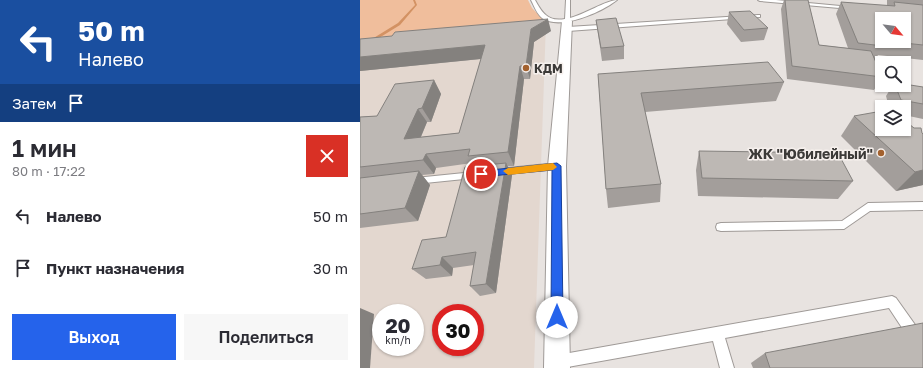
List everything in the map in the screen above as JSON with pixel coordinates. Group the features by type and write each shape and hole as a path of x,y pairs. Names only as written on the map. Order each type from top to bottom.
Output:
{"street":[{"path":"557,365 557,166 568,25"}],"lane":[{"path":"533,0 541,14 547,19 568,25 758,16"},
{"path":"568,0 568,25"},
{"path":"568,25 615,0"},
{"path":"760,0 854,9"},
{"path":"407,182 557,166"},
{"path":"721,227 844,225 868,208 923,206"},
{"path":"557,365 717,333 892,302 923,347"},
{"path":"717,333 727,368"}],"shaded area":[{"path":"360,0 528,0 532,8 546,22 360,49"},
{"path":"546,22 534,368 360,368 360,49"}],"building":[{"path":"785,0 808,0 819,45 871,51 875,60 875,76 792,66"},
{"path":"841,2 895,6 894,2 923,5 923,45 911,44 911,12 875,12 875,45 858,43"},
{"path":"750,11 768,28 744,30 729,12"},
{"path":"616,18 624,46 601,48 596,20"},
{"path":"548,19 531,29 526,66 520,66 508,152 468,156 470,149 426,154 423,160 360,167 360,117 377,116 395,84 434,80 422,108 418,109 404,139 459,133 485,45 360,57 360,39 392,36 395,32"},
{"path":"768,62 784,82 641,93 661,184 606,189 598,74"},
{"path":"911,85 923,87 923,104 911,102 911,100 901,100 898,92 911,92"},
{"path":"875,112 875,135 854,116"},
{"path":"911,126 914,128 921,128 923,134 923,170 915,172 876,136 911,136"},
{"path":"699,151 838,153 853,181 702,178"},
{"path":"506,163 486,284 470,286 476,252 442,257 440,265 412,269 422,240 446,237 465,167"},
{"path":"419,171 405,208 360,214 360,178"},
{"path":"923,323 923,368 770,368 765,353"}],"waterway":[{"path":"373,40 399,24 416,5 414,0"}],"slow traffic":[{"path":"508,171 553,167"}],"place":[{"name":"КДМ","path":"526,68"},
{"name":"ЖК \"Юбилейный\"","path":"881,153"}],"route":[{"path":"481,174 557,166 557,317"}]}
